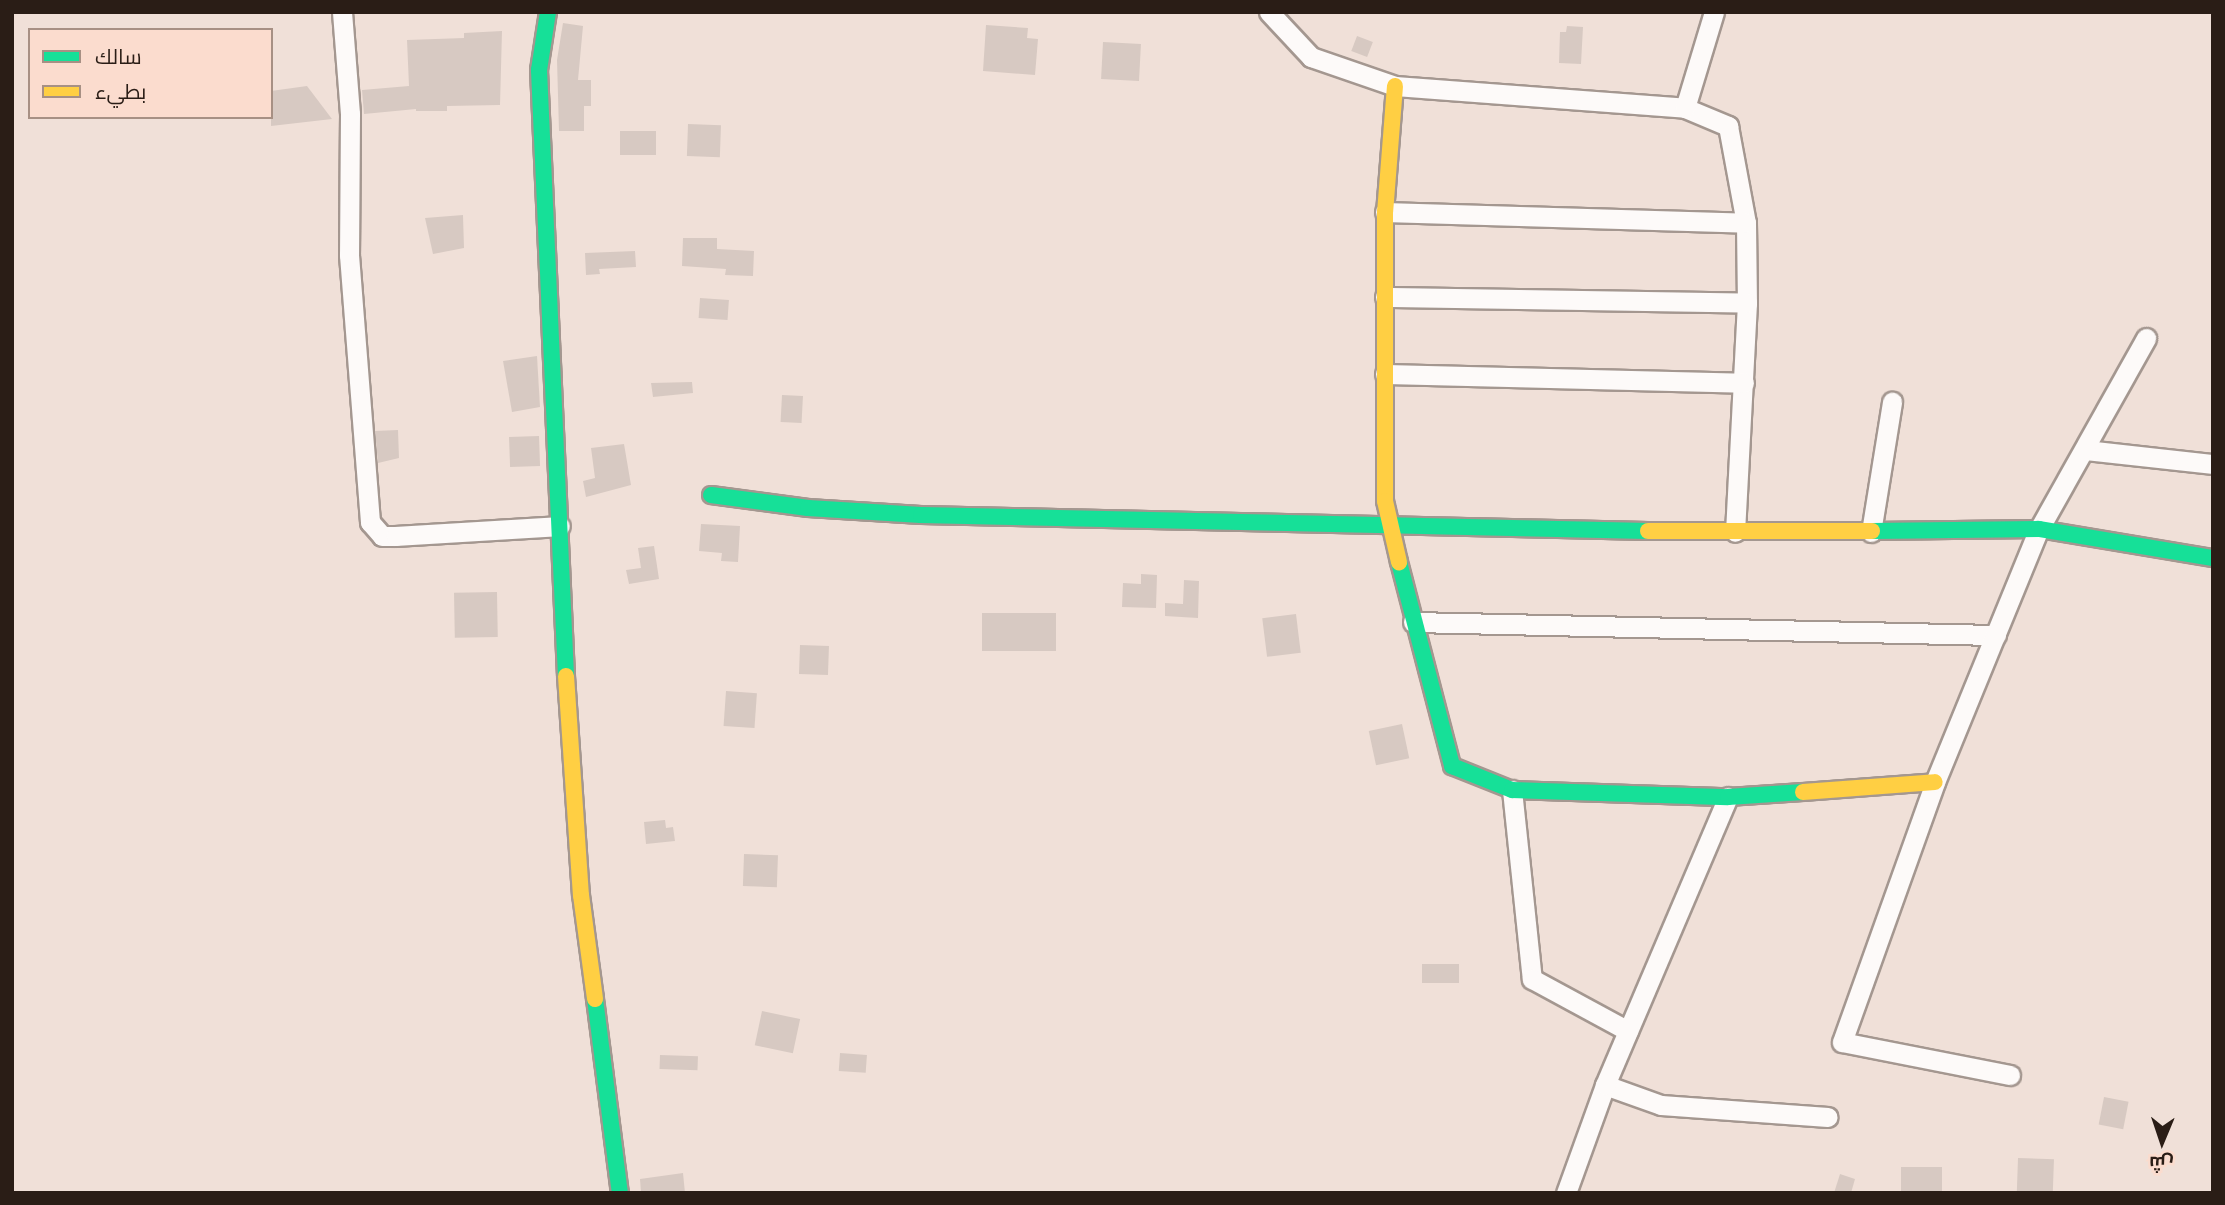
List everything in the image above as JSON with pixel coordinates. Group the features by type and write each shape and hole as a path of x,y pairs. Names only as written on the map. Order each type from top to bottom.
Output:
{"street":[{"path":"342,12 350,114 349,255 370,522 382,536 560,526"},
{"path":"548,12 539,70 563,629 581,895 620,1193"},
{"path":"1269,12 1311,57 1395,86 1685,108 1728,126 1746,223 1748,303 1735,532"},
{"path":"1685,108 1714,12"},
{"path":"1395,86 1385,212 1385,501 1413,622 1452,766 1512,790 1728,797 1935,782"},
{"path":"1385,212 1746,223"},
{"path":"1385,297 1748,303"},
{"path":"2010,1075 1842,1042 1935,782 2039,529 2086,450 2146,338"},
{"path":"1385,374 1744,383"},
{"path":"1871,532 1892,402"},
{"path":"2086,450 2213,464"},
{"path":"711,495 808,508 921,515 1391,527 1735,532 2039,529 2213,558"},
{"path":"1413,622 1996,635"},
{"path":"1512,790 1532,979 1628,1031"},
{"path":"1566,1193 1605,1085 1728,797"},
{"path":"1605,1085 1661,1105 1828,1116"}],"building":[{"path":"563,23 583,26 578,80 591,80 591,106 584,106 584,131 559,131 557,60"},
{"path":"986,25 1028,28 1027,38 1038,39 1035,75 983,71"},
{"path":"1567,26 1583,27 1581,64 1559,63 1560,32 1566,32"},
{"path":"502,31 500,105 447,106 447,111 416,109 364,114 362,90 409,86 407,40 464,38 464,33"},
{"path":"1357,36 1373,42 1367,57 1351,51"},
{"path":"1103,42 1141,44 1139,81 1101,79"},
{"path":"307,86 332,119 271,126 273,91"},
{"path":"688,124 721,125 720,157 687,156"},
{"path":"620,131 656,131 656,155 620,155"},
{"path":"463,215 464,248 433,254 425,218"},
{"path":"683,238 717,238 717,249 754,251 753,276 725,275 726,269 682,266"},
{"path":"635,251 636,267 599,269 600,274 586,275 585,253"},
{"path":"700,298 729,300 728,320 699,318"},
{"path":"537,356 540,407 512,412 503,361"},
{"path":"692,382 693,393 653,397 651,383"},
{"path":"782,395 803,396 802,423 781,422"},
{"path":"398,430 399,458 378,463 375,431"},
{"path":"539,436 540,466 510,467 509,437"},
{"path":"624,444 631,485 586,497 583,481 595,478 591,448"},
{"path":"701,524 740,526 738,562 721,561 722,553 699,551"},
{"path":"654,546 659,579 629,584 626,570 641,568 638,548"},
{"path":"1141,574 1157,575 1156,608 1122,607 1123,583 1141,584"},
{"path":"1184,580 1199,581 1198,618 1165,616 1165,603 1183,604"},
{"path":"497,592 498,637 455,638 454,593"},
{"path":"982,613 1056,613 1056,651 982,651"},
{"path":"1296,614 1301,653 1267,657 1262,618"},
{"path":"800,645 829,646 828,675 799,674"},
{"path":"726,691 757,693 754,728 724,726"},
{"path":"1402,724 1409,758 1376,765 1369,731"},
{"path":"665,820 666,828 673,827 675,841 646,844 644,822"},
{"path":"744,854 778,855 777,887 743,886"},
{"path":"1422,964 1459,964 1459,983 1422,983"},
{"path":"762,1011 800,1019 793,1053 755,1045"},
{"path":"840,1053 867,1055 866,1073 839,1071"},
{"path":"660,1055 698,1056 697,1070 660,1069"},
{"path":"2104,1097 2129,1102 2123,1129 2099,1124"},
{"path":"2018,1158 2054,1159 2053,1193 2017,1193"},
{"path":"1901,1167 1942,1167 1942,1193 1901,1193"},
{"path":"683,1173 685,1193 641,1193 640,1179"},
{"path":"1840,1174 1855,1179 1851,1193 1834,1193"}],"traffic: fast":[{"path":"548,12 539,70 566,676"},
{"path":"711,495 808,508 921,515 1648,531"},
{"path":"1872,531 2039,529 2213,558"},
{"path":"1399,562 1452,766 1512,790 1728,797 1803,792"},
{"path":"595,999 620,1193"}],"traffic: slow":[{"path":"1395,86 1385,212 1385,501 1399,562"},
{"path":"1648,531 1872,531"},
{"path":"566,676 581,895 595,999"},
{"path":"1803,792 1935,782"}]}
